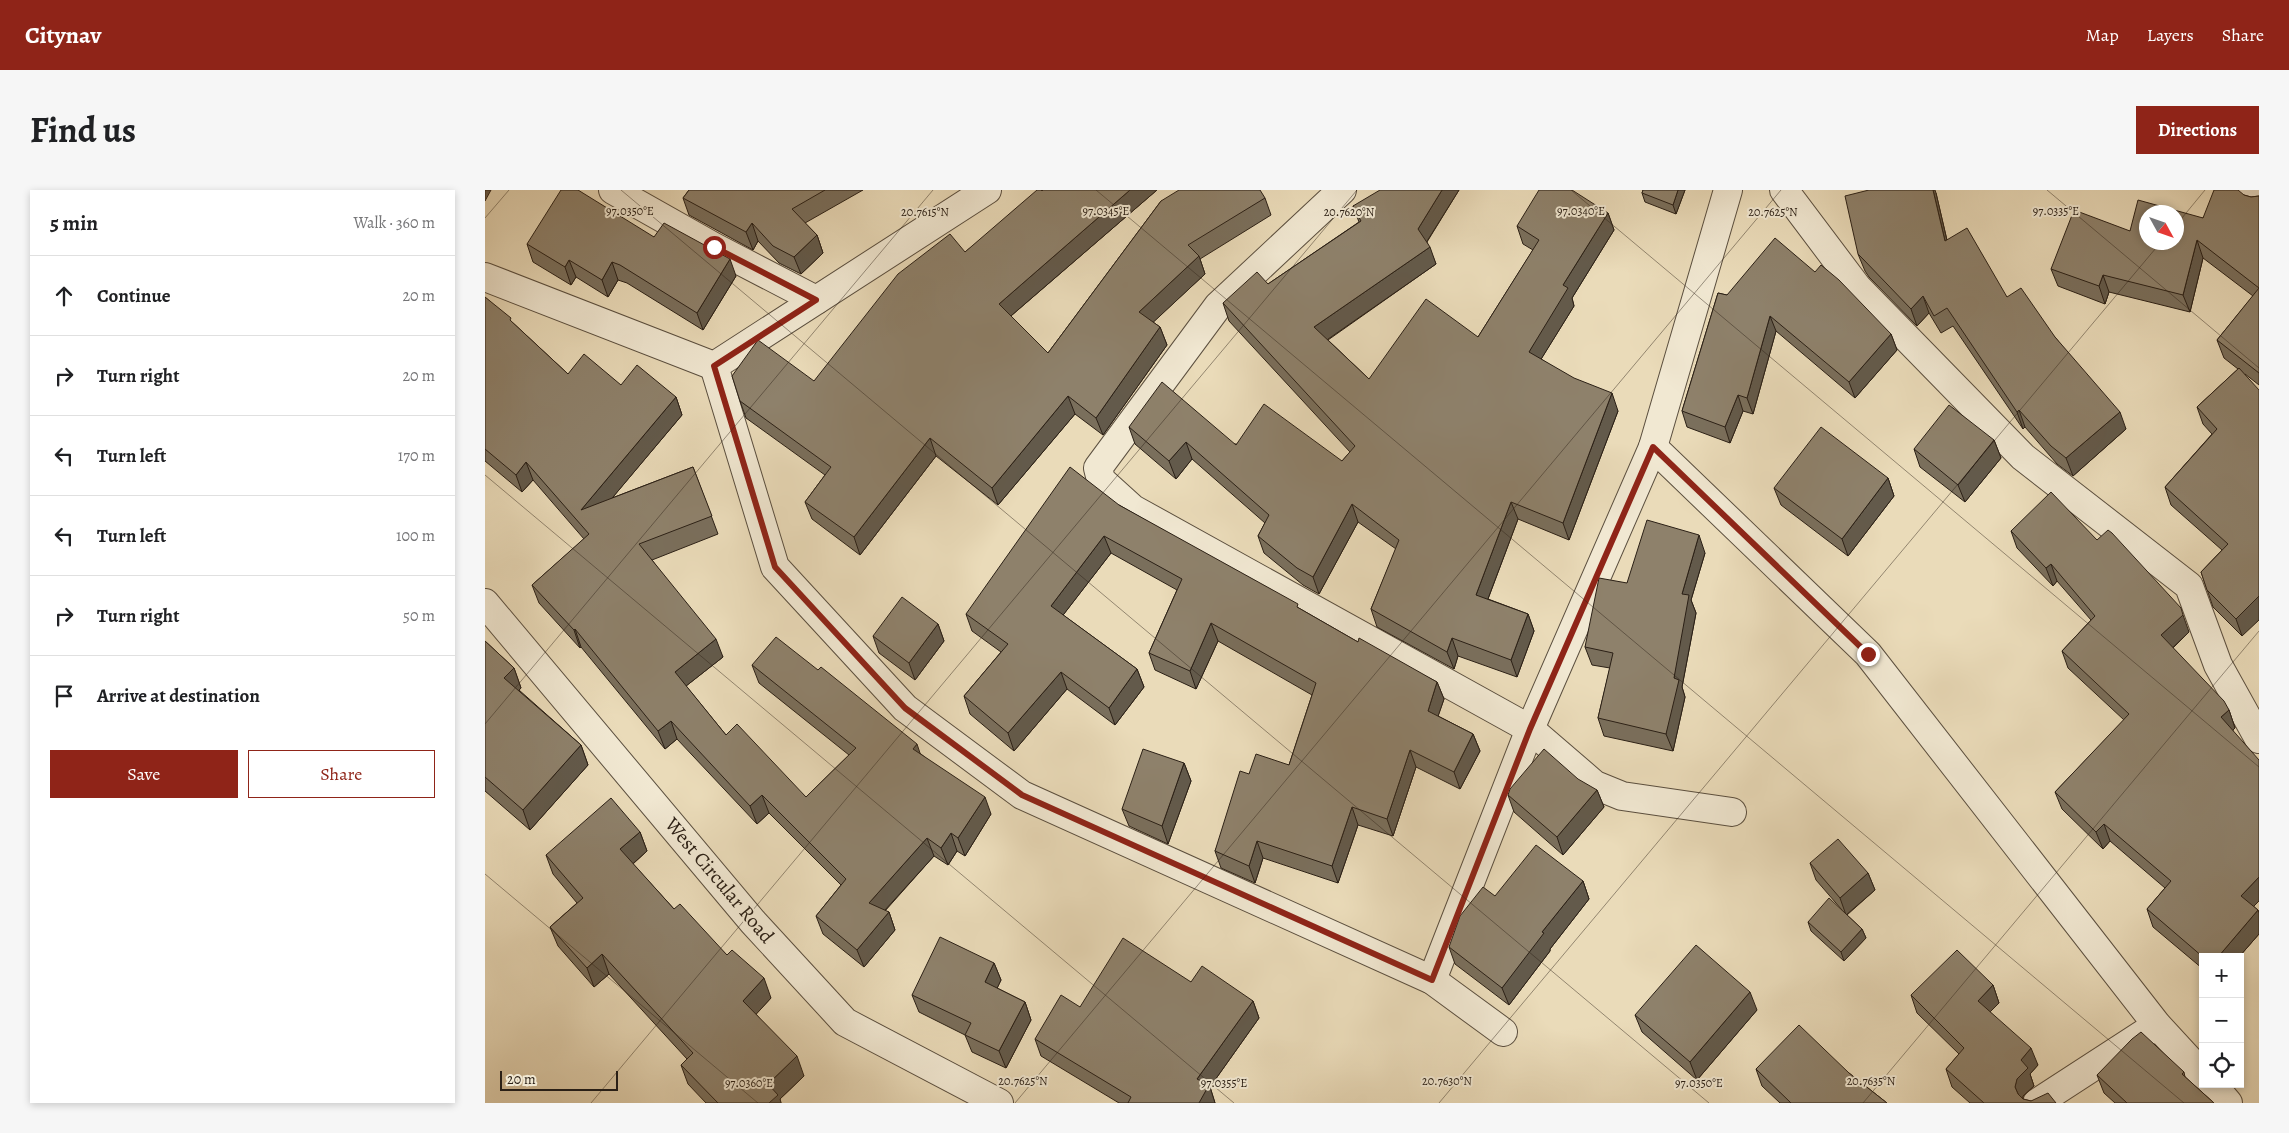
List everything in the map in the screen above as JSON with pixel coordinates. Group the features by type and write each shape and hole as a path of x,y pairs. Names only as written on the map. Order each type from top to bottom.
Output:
{"street":[{"path":"613,190 714,247 816,300"},
{"path":"714,366 987,190"},
{"path":"1342,190 1218,306 1098,468 1101,480 1133,509 1530,729 1595,785 1622,796 1732,812"},
{"path":"1432,980 1530,729 1653,447 1728,190"},
{"path":"1784,190 1857,288 2023,457 2189,586 2218,665 2259,739"},
{"path":"2245,190 2259,199"},
{"path":"485,276 714,366"},
{"path":"714,366 775,567 905,708 1022,795 1432,980 1503,1032"},
{"path":"1653,447 1868,654 2157,1025 2199,1071"},
{"name":"West Circular Road","path":"485,603 753,922 845,1022 999,1103"},
{"path":"2037,1103 2157,1025"},
{"path":"2215,1088 2228,1103"}],"building":[{"path":"561,190 578,190 654,237 664,223 730,259 697,313 620,265 612,262 602,280 569,260 565,267 527,244"},
{"path":"689,190 825,190 792,209 817,235 794,257 773,246 752,223 746,232 683,198"},
{"path":"1037,190 1130,190 999,304 1048,353 1161,201 1179,190 1260,190 1265,198 1188,245 1199,256 1139,312 1160,327 1096,418 1068,396 992,488 930,438 854,537 805,502 831,467 740,401 732,376 758,340 814,381 898,274 950,234 965,252"},
{"path":"1380,190 1442,190 1418,229 1430,247 1314,327 1369,379 1426,299 1478,337 1539,240 1517,226 1539,190 1572,190 1608,213 1563,285 1568,288 1529,352 1574,378 1612,393 1563,523 1511,502 1476,595 1528,614 1511,660 1452,638 1447,652 1371,609 1399,540 1352,504 1313,577 1297,568 1258,536 1269,515 1186,442 1169,461 1129,427 1162,382 1236,445 1264,404 1342,461 1355,446 1223,303 1257,272 1268,284 1361,221 1353,206"},
{"path":"1643,190 1678,190 1673,205 1642,193"},
{"path":"1869,190 1933,190 1945,241 1967,228 2007,297 2021,288 2055,337 2120,412 2066,458 2051,446 2019,410 2017,412 1947,308 1934,316 1923,296 1911,309 1858,254 1845,196"},
{"path":"2214,190 2238,190 2244,195 2251,197 2259,196 2259,288 2197,240 2183,295 2103,275 2099,286 2051,269 2074,210 2130,231 2138,200 2156,205 2139,205 2139,250 2184,250 2184,213 2203,218"},
{"path":"1775,238 1815,272 1821,265 1839,280 1891,334 1849,382 1770,316 1747,398 1738,395 1725,427 1682,411 1718,293 1727,295"},
{"path":"2259,288 2259,373 2217,340"},
{"path":"485,297 511,318 510,320 568,374 584,354 621,385 637,365 676,397 581,510 693,467 712,516 639,544 716,639 675,672 726,735 737,724 806,797 856,748 752,665 776,637 818,670 821,667 917,744 913,749 985,797 958,838 951,833 941,848 927,838 869,903 889,912 857,950 816,916 846,879 762,795 750,806 671,721 658,731 575,629 532,585 589,534 526,462 516,475 485,449"},
{"path":"2239,368 2259,390 2259,596 2236,619 2207,590 2201,572 2228,544 2165,487 2217,429 2197,407"},
{"path":"1949,405 1994,440 1958,485 1914,449"},
{"path":"1821,427 1888,478 1842,539 1774,488"},
{"path":"1070,467 1119,505 1298,604 1297,607 1358,642 1359,638 1437,682 1428,711 1473,734 1454,772 1410,750 1387,819 1352,807 1332,866 1257,841 1249,866 1215,851 1240,771 1249,774 1256,754 1289,765 1316,683 1211,623 1190,671 1149,653 1182,579 1104,536 1051,606 1137,669 1109,708 1061,672 1008,733 964,696 1008,644 966,614"},
{"path":"2051,492 2097,540 2108,530 2112,533 2181,608 2183,615 2161,635 2224,701 2229,710 2221,717 2259,760 2259,877 2241,896 2258,910 2221,953 2199,954 2147,909 2171,881 2104,824 2096,832 2055,792 2129,714 2062,651 2095,616 2051,564 2046,568 2011,531"},
{"path":"1647,520 1699,535 1682,594 1689,595 1674,678 1679,680 1666,734 1598,718 1613,653 1585,647 1599,578 1627,583"},
{"path":"902,597 938,624 909,663 873,636"},
{"path":"485,641 514,668 504,678 581,745 523,810 485,777"},
{"path":"1143,749 1184,763 1162,826 1122,809"},
{"path":"1544,749 1578,779 1597,790 1557,837 1508,795 1510,789"},
{"path":"611,798 640,832 620,849 674,909 680,904 727,955 732,950 764,978 743,1001 797,1056 768,1084 778,1095 769,1103 718,1103 681,1065 693,1053 602,954 587,968 550,927 583,898 546,855"},
{"path":"1838,839 1868,873 1840,898 1810,863"},
{"path":"1536,845 1583,881 1542,932 1544,933 1502,988 1449,947 1460,916 1483,887 1495,896"},
{"path":"1829,898 1862,929 1841,952 1808,922"},
{"path":"940,937 994,963 985,982 1025,1002 999,1051 965,1035 971,1023 912,995"},
{"path":"1123,938 1191,982 1202,966 1253,1001 1197,1079 1209,1085 1199,1103 1128,1103 1131,1097 1035,1039 1061,995 1080,1007"},
{"path":"1696,945 1750,992 1690,1062 1635,1015"},
{"path":"1957,950 1993,985 1978,1001 2031,1048 2021,1060 2028,1068 2017,1079 2015,1087 2018,1094 2023,1099 2031,1101 2048,1093 2056,1103 1984,1103 1946,1069 1964,1048 1911,995"},
{"path":"1799,1025 1849,1073 1887,1103 1791,1103 1756,1069"},
{"path":"2141,1032 2184,1072 2182,1074 2214,1103 2127,1103 2097,1075"}],"route":[{"path":"714,247 816,300 714,366 775,567 905,708 1022,795 1432,980 1530,729 1653,447 1868,654"}]}
